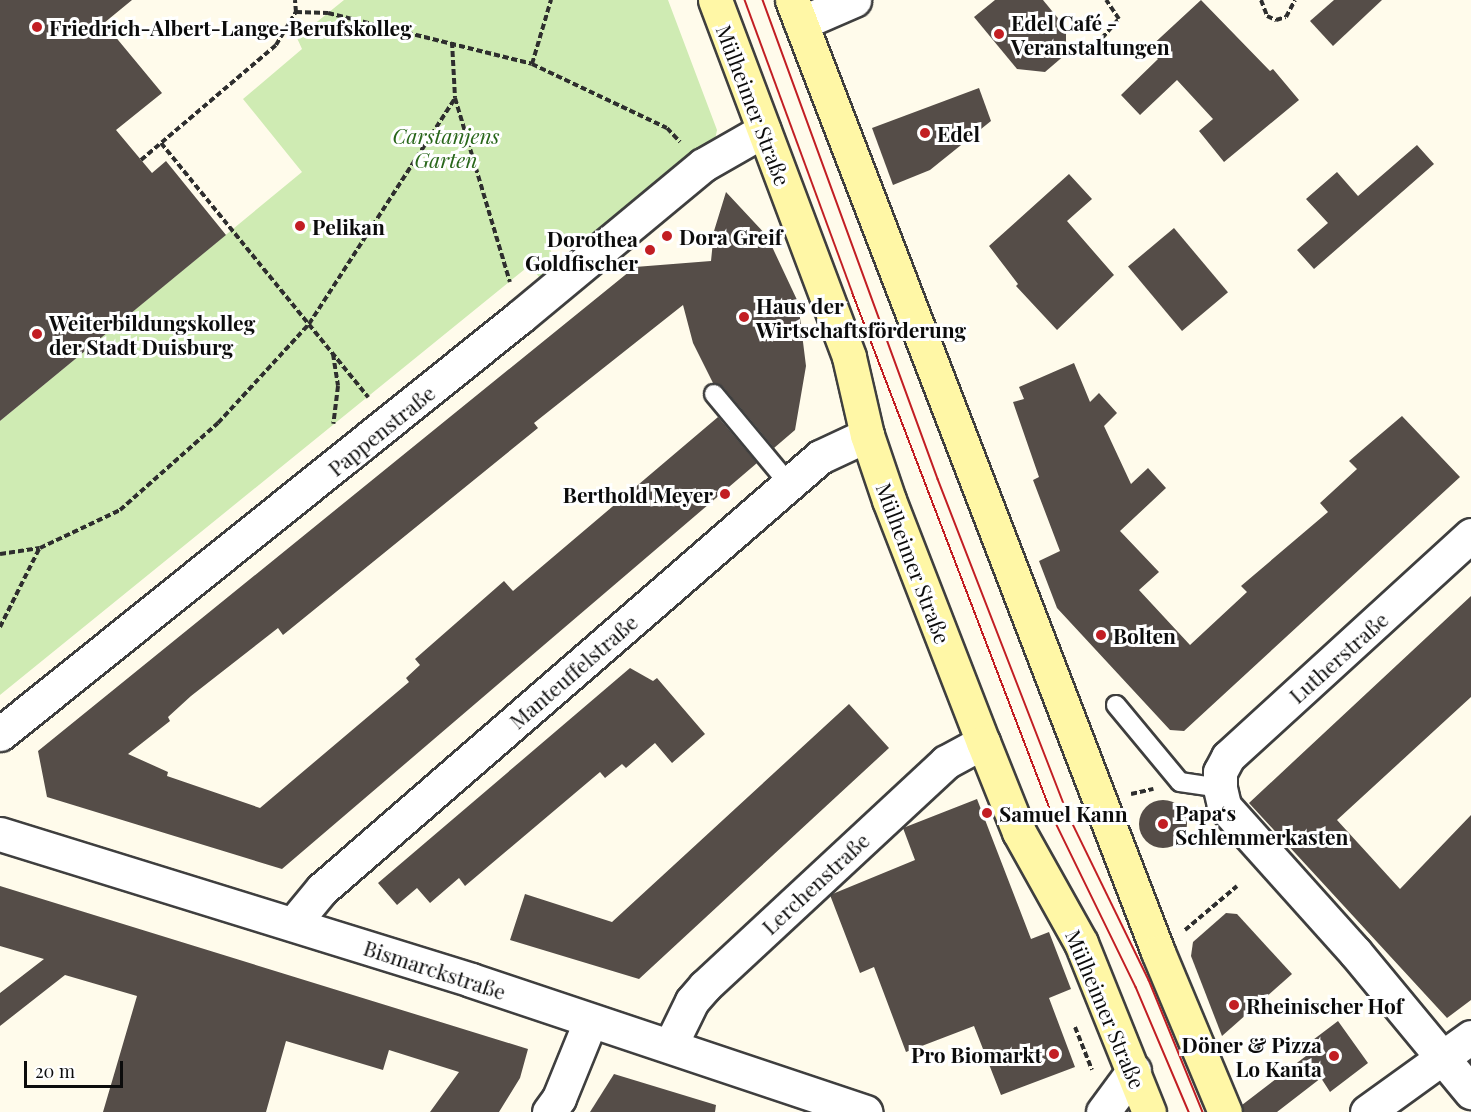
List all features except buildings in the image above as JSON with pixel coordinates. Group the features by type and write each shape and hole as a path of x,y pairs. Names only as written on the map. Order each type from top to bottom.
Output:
{"main road":[{"name":"Mülheimer Straße","path":"715,0 751,136 849,357 867,435 983,742 1019,832 1081,943 1149,1112"},
{"path":"796,11 1158,952 1225,1112"}],"street":[{"path":"796,11 854,0"},
{"name":"Pappenstraße","path":"0,734 388,424 703,165 751,136"},
{"name":"Manteuffelstraße","path":"293,924 322,889 820,457 867,435"},
{"name":"Lutherstraße","path":"1220,788 1220,772 1228,757 1471,535"},
{"name":"Lerchenstraße","path":"670,1046 692,1001 705,986 946,762 983,742"},
{"path":"1220,788 1224,806 1444,1056 1471,1092"},
{"name":"Bismarckstraße","path":"0,834 471,980 590,1022 670,1046 866,1112"},
{"path":"549,1112 559,1098 590,1022"},
{"path":"1367,1112 1471,1037"},
{"path":"1105,1110 1134,1070"}],"lane":[{"path":"714,394 789,484"},
{"path":"1116,705 1180,782 1220,788"}],"path":[{"path":"141,160 276,45 296,12 295,0"},
{"path":"532,64 551,0"},
{"path":"1096,45 1119,19 1106,0"},
{"path":"1262,0 1267,16 1276,20 1286,17 1295,0"},
{"path":"296,12 328,14 452,42 532,64 667,128 703,165"},
{"path":"452,42 454,98 521,316"},
{"path":"0,554 40,548 120,510 218,423 309,324 454,98"},
{"path":"161,143 388,424"},
{"path":"325,474 338,386 333,354"},
{"path":"0,627 40,548"},
{"path":"1101,801 1180,782"},
{"path":"1158,952 1237,886"},
{"path":"1074,1023 1105,1110"}],"green space":[{"name":"Carstanjens Garten","path":"344,0 668,0 717,130 714,145 576,250 562,240 550,249 558,266 545,285 530,265 0,695 0,421 302,172 243,99 302,49 297,38"}],"tram line":[{"path":"745,0 853,294 1054,819 1136,987 1189,1112"},
{"path":"763,0 938,479 1068,814 1149,980 1203,1112"}],"place":[{"name":"Friedrich-Albert-Lange-Berufskolleg","path":"37,27"},
{"name":"Edel Café - Veranstaltungen","path":"999,34"},
{"name":"Edel","path":"925,133"},
{"name":"Pelikan","path":"300,226"},
{"name":"Dora Greif","path":"667,236"},
{"name":"Dorothea Goldfischer","path":"650,250"},
{"name":"Haus der Wirtschaftsförderung","path":"744,317"},
{"name":"Weiterbildungskolleg der Stadt Duisburg","path":"37,334"},
{"name":"Berthold Meyer","path":"725,494"},
{"name":"Bolten","path":"1101,635"},
{"name":"Samuel Kann","path":"987,813"},
{"name":"Papa‘s Schlemmerkasten","path":"1163,824"},
{"name":"Rheinischer Hof","path":"1234,1005"},
{"name":"Pro Biomarkt","path":"1054,1054"},
{"name":"Döner & Pizza Lo Kanta","path":"1334,1056"}]}
